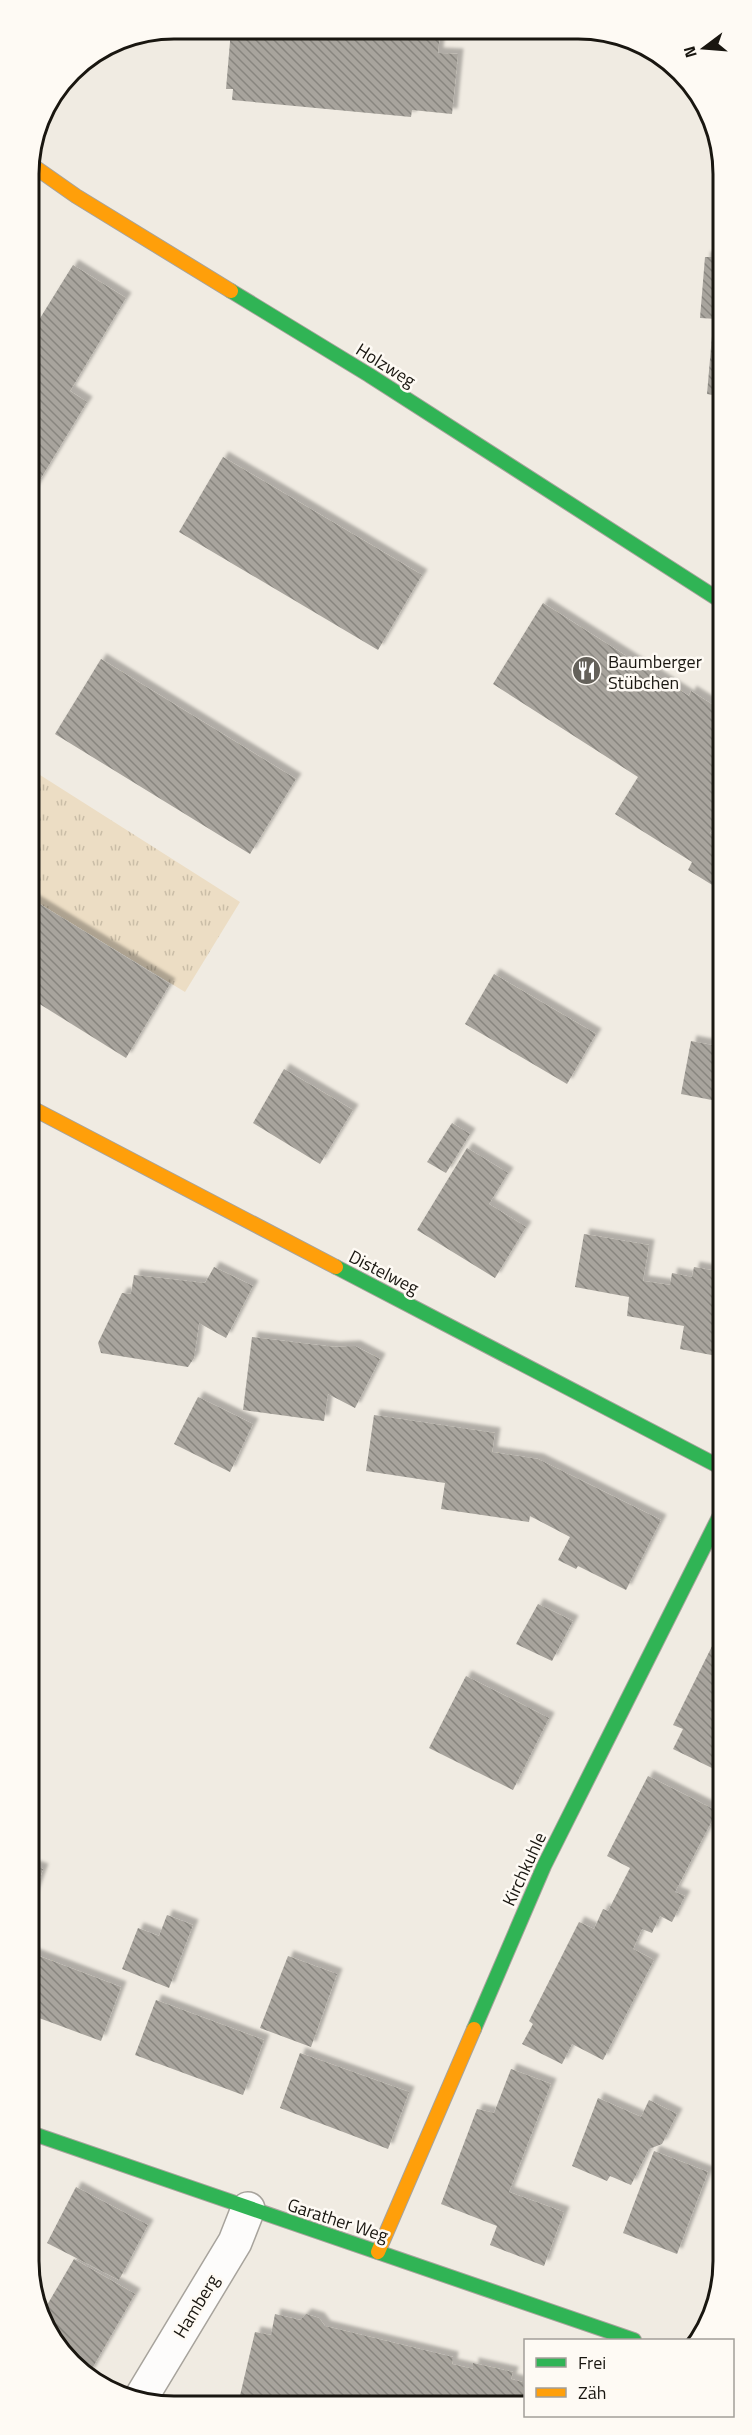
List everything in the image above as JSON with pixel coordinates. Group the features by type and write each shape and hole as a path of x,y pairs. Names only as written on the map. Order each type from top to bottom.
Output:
{"street":[{"name":"Holzweg","path":"39,170 94,207 369,375 713,595"},
{"name":"Distelweg","path":"39,1112 713,1463"},
{"name":"Kirchkuhle","path":"378,2252 544,1866 713,1529"},
{"name":"Garather Weg","path":"39,2136 631,2339"},
{"name":"Hamberg","path":"144,2392 235,2242 248,2209"}],"green space":[{"path":"39,774 240,902 185,992 39,903"}],"building":[{"path":"230,39 439,39 438,53 458,54 452,114 412,110 411,117 232,100 233,89 226,89"},
{"path":"713,253 713,319 700,318 705,257 712,257"},
{"path":"73,265 126,298 70,391 87,402 39,481 39,320"},
{"path":"713,336 713,395 707,394"},
{"path":"223,457 422,575 378,650 179,532"},
{"path":"543,603 689,696 691,691 713,705 713,828 710,833 713,835 713,885 688,870 692,862 615,814 638,777 493,684"},
{"path":"101,659 296,779 250,854 55,734"},
{"path":"39,904 170,984 126,1058 39,1004"},
{"path":"494,974 596,1034 567,1084 465,1024"},
{"path":"691,1041 713,1045 713,1100 681,1094"},
{"path":"284,1069 353,1110 320,1164 253,1123"},
{"path":"452,1123 470,1134 446,1173 427,1162"},
{"path":"467,1148 508,1173 489,1204 526,1227 495,1278 417,1230"},
{"path":"584,1234 649,1245 643,1281 670,1285 672,1273 692,1277 694,1267 713,1270 713,1355 680,1349 684,1326 627,1316 629,1297 575,1287"},
{"path":"214,1267 253,1286 226,1338 199,1323 194,1358 188,1367 101,1353 98,1343 122,1293 131,1294 134,1275 205,1283"},
{"path":"252,1337 334,1347 355,1346 380,1359 355,1408 328,1394 324,1421 243,1410"},
{"path":"198,1397 253,1424 230,1472 174,1444"},
{"path":"374,1415 495,1433 492,1452 538,1459 661,1520 626,1590 578,1566 576,1569 558,1560 570,1537 530,1516 529,1522 441,1509 445,1483 366,1471"},
{"path":"538,1604 573,1621 552,1661 516,1644"},
{"path":"713,1644 713,1769 673,1749 683,1729 673,1725"},
{"path":"466,1676 549,1718 513,1790 429,1748"},
{"path":"648,1776 713,1809 713,1819 675,1892 685,1896 672,1922 660,1916 652,1933 642,1929 633,1949 654,1960 603,2060 572,2044 562,2064 522,2044 533,2024 529,2021 579,1922 594,1929 603,1909 608,1911 630,1868 607,1856"},
{"path":"39,1868 43,1869 39,1880"},
{"path":"167,1915 193,1925 169,1988 122,1969 138,1928 159,1936"},
{"path":"39,1956 121,1987 101,2041 39,2018"},
{"path":"288,1956 337,1974 311,2047 260,2028"},
{"path":"156,2000 264,2040 243,2095 135,2055"},
{"path":"300,2053 409,2092 388,2149 280,2108"},
{"path":"511,2069 551,2084 509,2192 564,2212 544,2266 490,2245 497,2226 441,2204 477,2109 494,2113"},
{"path":"598,2098 641,2117 649,2100 677,2114 662,2144 649,2149 631,2185 610,2176 607,2181 572,2166"},
{"path":"654,2151 708,2172 677,2254 623,2233"},
{"path":"76,2187 148,2225 119,2280 47,2243"},
{"path":"74,2259 135,2294 92,2368 78,2357 67,2343 57,2329 47,2306"},
{"path":"275,2314 300,2320 306,2314 319,2318 325,2326 453,2357 452,2364 473,2369 473,2363 513,2372 511,2379 524,2382 524,2396 240,2396 255,2332 271,2335"}],"traffic: fast":[{"path":"231,291 369,375 713,596"},
{"path":"336,1267 713,1463"},
{"path":"474,2029 544,1866 713,1529"},
{"path":"39,2136 631,2339"}],"traffic: slow":[{"path":"39,170 76,196 231,291"},
{"path":"39,1112 336,1267"},
{"path":"378,2252 474,2029"}],"place":[{"name":"Baumberger Stübchen","path":"587,671"}]}
